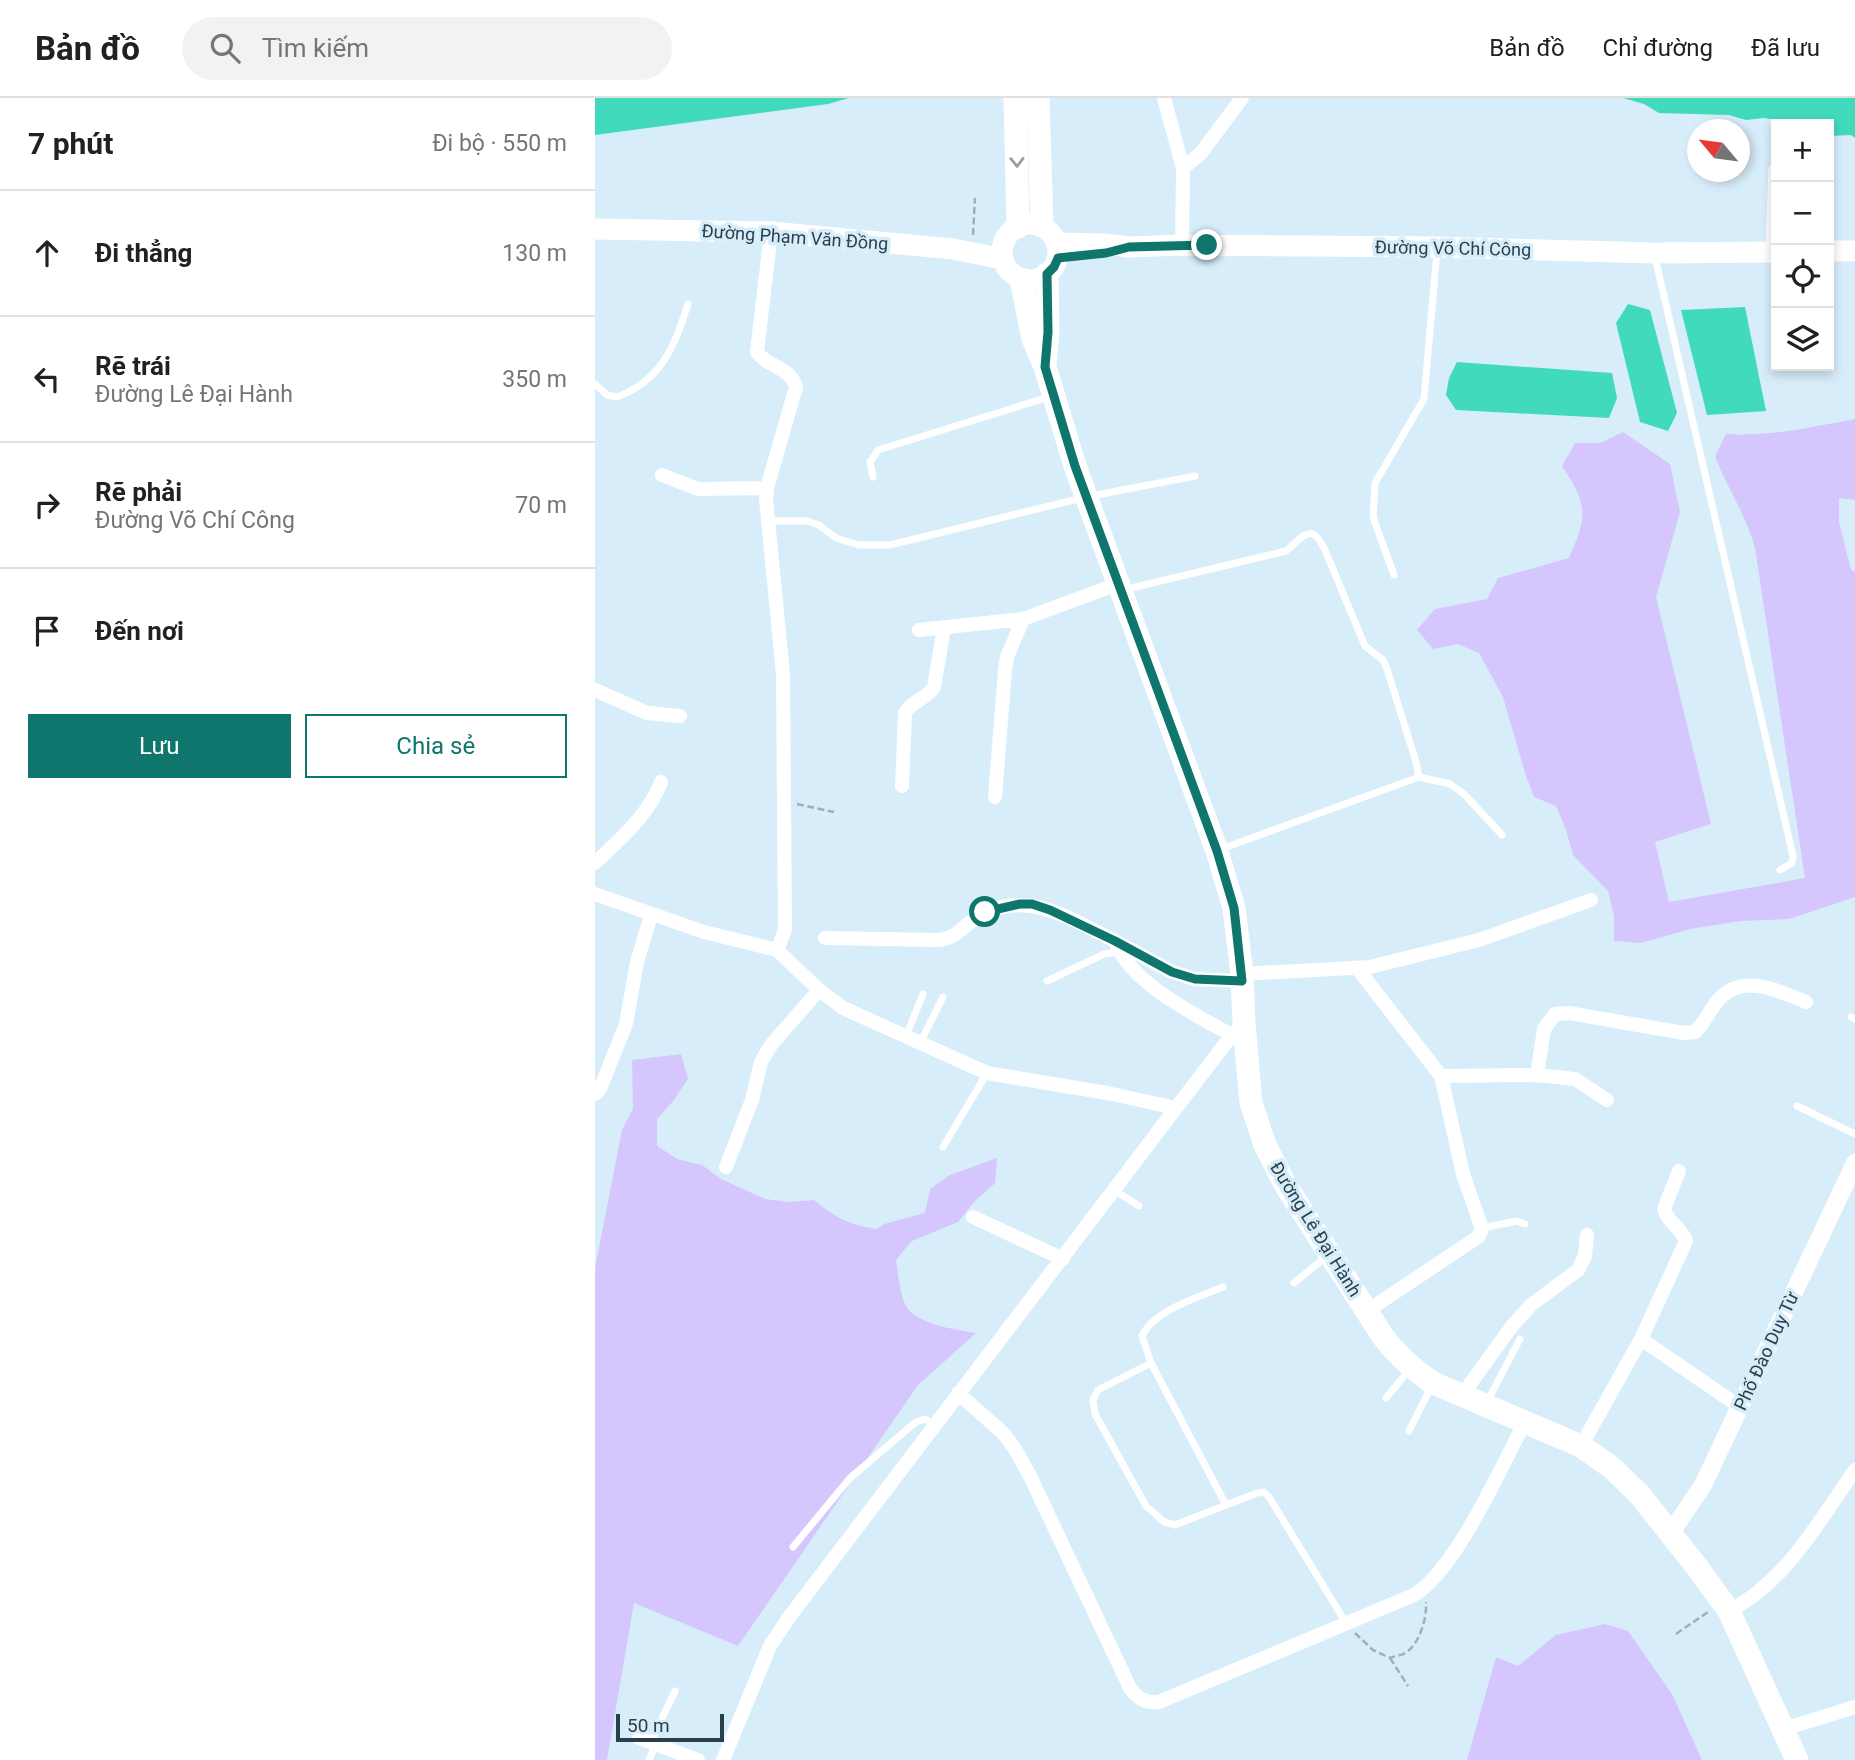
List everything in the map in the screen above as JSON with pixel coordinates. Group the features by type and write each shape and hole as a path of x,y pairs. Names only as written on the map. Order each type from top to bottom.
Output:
{"main road":[{"path":"1015,98 1018,227"},
{"name":"Đường Lê Đại Hành","path":"1038,98 1051,250 1045,367"},
{"path":"1026,224 1051,250 1031,280 1021,279 1007,267 1003,252 1010,233 1026,224"},
{"name":"Đường Phạm Văn Đồng","path":"595,229 771,232 1003,252"},
{"name":"Đường Võ Chí Công","path":"1051,250 1106,253 1129,247 1182,245 1437,247 1654,253 1771,252"},
{"path":"1834,251 1855,251"},
{"name":"Đường Lê Đại Hành","path":"1021,279 1033,339 1045,367 1086,497 1217,851 1234,908 1242,977 1238,1030 1251,1103 1265,1145 1286,1186 1394,1352 1411,1368 1433,1383 1581,1446 1611,1467 1639,1494 1725,1606 1784,1729 1793,1759"}],"street":[{"path":"1164,98 1183,167 1182,245"},
{"path":"1183,167 1201,153 1242,98"},
{"path":"771,232 757,352 788,372 796,387 767,488 783,674 785,930 777,950"},
{"path":"662,475 698,489 767,488"},
{"path":"919,630 1023,619 1120,587"},
{"path":"995,797 1007,657 1023,619"},
{"path":"902,786 905,713 934,687 944,628"},
{"path":"595,690 647,713 680,716"},
{"path":"595,863 634,826 656,796 661,782"},
{"path":"595,894 720,937 777,950 819,990 861,1018 987,1073 1107,1093 1176,1108"},
{"path":"825,938 952,938 985,912 1032,904 1050,910 1117,947 1172,972 1195,979 1242,977 1370,967 1479,940 1591,900"},
{"path":"595,1094 600,1089 626,1024 637,962 650,915"},
{"path":"723,1760 770,1646 934,1424 1238,1030 1179,1006 1132,969 1117,947"},
{"path":"1357,968 1441,1076 1462,1174 1482,1229 1478,1237 1367,1311"},
{"path":"1537,1075 1544,1029 1555,1014 1569,1013 1685,1033 1695,1032 1721,997 1731,990 1748,985 1765,987 1806,1002"},
{"path":"726,1167 752,1100 761,1062 771,1045 819,990"},
{"path":"1441,1076 1537,1075 1575,1079 1607,1100"},
{"name":"Phố Đào Duy Từ","path":"1670,1534 1703,1485 1855,1163"},
{"path":"1581,1446 1641,1339 1686,1241 1684,1234 1665,1215 1664,1209 1679,1171"},
{"path":"973,1217 1063,1259"},
{"path":"1462,1395 1531,1304 1578,1270 1585,1256 1587,1235"},
{"path":"1641,1339 1740,1407"},
{"path":"958,1393 1003,1433 1015,1449 1130,1688 1137,1698 1150,1703 1159,1702 1426,1589 1463,1537 1525,1422"},
{"path":"1725,1606 1758,1594 1791,1559 1855,1470"},
{"path":"1784,1729 1855,1707"},
{"path":"649,1742 688,1758"}],"lane":[{"path":"1772,182 1773,245"},
{"path":"1394,575 1373,517 1375,483 1424,398 1437,247"},
{"path":"1654,253 1793,856 1792,863 1780,870"},
{"path":"595,384 607,394 617,397 636,388 650,377 666,361 688,304"},
{"path":"873,477 870,462 878,450 1053,396"},
{"path":"768,521 807,521 819,525 837,538 859,545 890,545 1086,497 1195,476"},
{"path":"1120,587 1286,551 1306,532 1317,535 1365,646 1383,660 1387,669 1419,777"},
{"path":"1217,851 1419,777 1450,784 1464,794 1502,835"},
{"path":"1047,981 1117,947"},
{"path":"906,1037 923,994"},
{"path":"920,1044 943,997"},
{"path":"943,1147 987,1073"},
{"path":"1797,1106 1855,1134"},
{"path":"1114,1190 1139,1206"},
{"path":"1482,1229 1517,1221 1525,1224"},
{"path":"1294,1283 1330,1253"},
{"path":"1223,1287 1156,1317 1147,1325 1142,1336 1151,1363 1226,1505"},
{"path":"1485,1405 1520,1339"},
{"path":"1151,1363 1098,1390 1093,1401 1095,1414 1146,1506 1164,1522 1175,1525 1264,1492 1346,1623"},
{"path":"1387,1398 1411,1368"},
{"path":"1409,1431 1433,1383"},
{"path":"793,1547 850,1478 916,1422 925,1419 934,1424"},
{"path":"649,1760 649,1742 675,1691"}],"path":[{"path":"963,247 975,198"},
{"path":"784,801 834,812"},
{"path":"1390,1658 1406,1652 1416,1639 1427,1615 1426,1589"},
{"path":"1676,1634 1725,1606"},
{"path":"1346,1623 1373,1650 1390,1658 1408,1686"}],"shaded area":[{"path":"595,98 849,98 828,104 595,135"},
{"path":"1623,98 1855,98 1855,138 1851,135 1834,136 1834,119 1750,120 1729,115 1659,113 1644,104"},
{"path":"1628,304 1650,310 1677,413 1668,431 1640,422 1616,323"},
{"path":"1745,307 1766,411 1707,415 1681,310"},
{"path":"1457,362 1612,373 1617,398 1609,418 1456,410 1446,395 1449,378"},
{"path":"1855,419 1855,500 1839,498 1839,522 1851,570 1855,572 1855,897 1789,919 1741,921 1690,929 1641,943 1614,941 1614,916 1608,891 1573,855 1556,806 1534,797 1503,697 1479,653 1458,644 1433,649 1417,630 1435,609 1487,599 1498,578 1569,558 1580,531 1582,511 1577,491 1562,466 1575,443 1600,443 1623,432 1670,464 1680,512 1656,597 1711,824 1655,842 1669,902 1805,878 1755,548 1747,524 1715,456 1726,434 1775,433"},
{"path":"681,1054 688,1079 657,1119 657,1146 677,1159 702,1165 721,1179 765,1199 789,1202 814,1200 843,1220 877,1229 884,1224 925,1213 930,1189 950,1175 997,1158 995,1183 975,1201 958,1222 912,1241 896,1260 903,1299 914,1315 940,1326 976,1333 918,1385 738,1646 634,1603 607,1760 595,1760 595,1268 622,1130 633,1109 632,1060"},
{"path":"1605,1624 1628,1631 1672,1694 1702,1760 1467,1760 1496,1657 1518,1666 1556,1635"}],"route":[{"path":"985,912 1032,904 1115,941 1172,972 1195,979 1242,981 1234,908 1217,851 1075,466 1045,367 1048,332 1047,274 1058,258 1106,253 1129,247 1207,245"}]}
